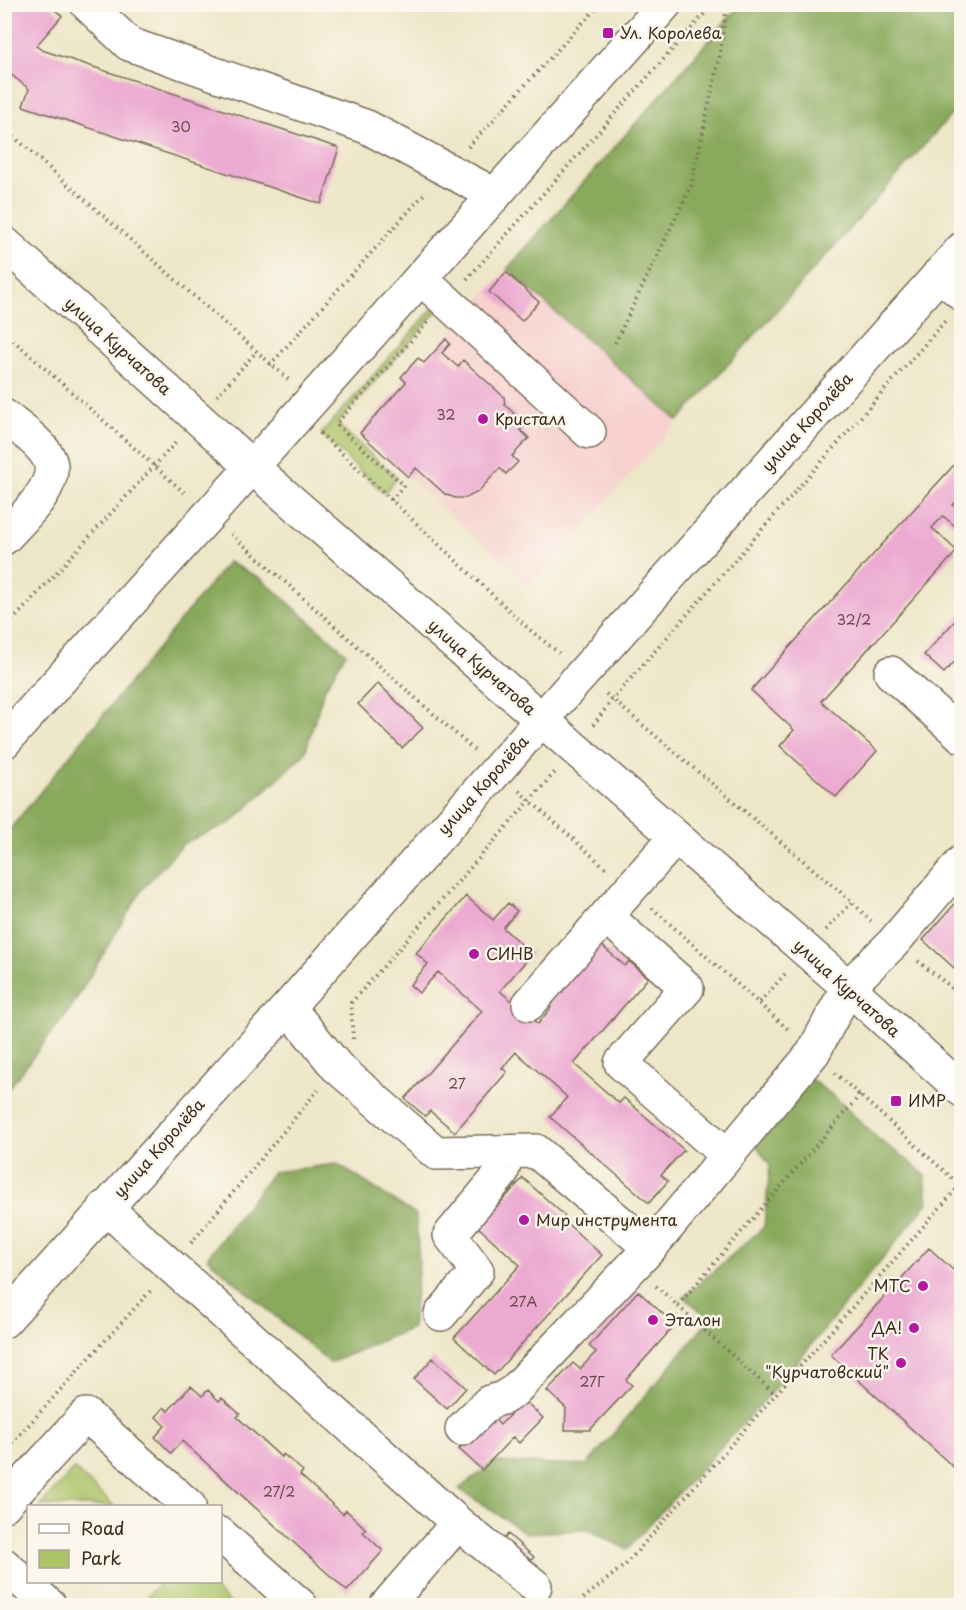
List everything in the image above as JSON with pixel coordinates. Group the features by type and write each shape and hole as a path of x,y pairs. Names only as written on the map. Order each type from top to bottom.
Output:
{"main road":[{"path":"87,4 129,44 367,127 495,195"},
{"path":"4,741 665,4"},
{"name":"улица Курчатова","path":"4,243 252,467 848,987 962,1090"},
{"name":"улица Королёва","path":"4,1321 288,1007 584,672 951,293 962,249"},
{"path":"421,278 589,432"},
{"path":"4,416 50,459 51,476 42,496 4,538"},
{"path":"891,673 962,736"},
{"path":"529,1004 675,838"},
{"path":"462,1429 489,1402 503,1398 514,1391 642,1256 813,1053 848,987 893,943 962,862"},
{"path":"606,916 687,988 621,1062 727,1155"},
{"path":"288,1007 337,1067 436,1153 536,1151 642,1256"},
{"path":"441,1314 477,1271 450,1235 501,1174 508,1152"},
{"path":"105,1208 458,1522 535,1586"},
{"path":"4,1505 86,1415 188,1505"},
{"path":"386,1605 458,1522"},
{"path":"222,1536 301,1605"},
{"path":"4,1565 50,1605"}],"path":[{"path":"391,500 404,485 336,424 712,4"},
{"path":"615,343 691,186 719,59 728,4"},
{"path":"4,128 289,381 321,435 530,630 584,672 612,700 852,902 893,943 962,996"},
{"path":"337,1067 354,1049 351,1004 531,802 612,700 951,293"},
{"path":"4,630 155,466"},
{"path":"678,1305 860,1095"},
{"path":"574,1605 626,1564 960,1185"},
{"path":"642,1256 678,1305 775,1395"}],"shaded area":[{"path":"507,269 678,421 530,586 360,433"}],"green space":[{"path":"740,5 961,5 961,104 678,421 507,269"},
{"path":"434,307 438,310 337,424 397,478 384,493 321,434"},
{"path":"228,562 260,578 346,653 324,690 305,753 232,822 184,843 143,888 70,1009 5,1093 5,835"},
{"path":"805,1075 836,1098 878,1139 925,1175 928,1203 779,1384 627,1549 588,1530 526,1533 459,1489 494,1462 587,1465 710,1319 684,1297 764,1227 770,1165 749,1135"},
{"path":"337,1164 416,1215 419,1263 412,1328 330,1363 207,1258 273,1172"},
{"path":"74,1469 113,1505 41,1505"},
{"path":"160,1583 207,1583 232,1605 139,1605"}],"building":[{"path":"4,4 48,4 62,16 36,46 42,50 339,148 321,204 23,106 29,89 4,69"},
{"path":"506,272 539,302 522,321 489,292"},
{"path":"446,339 450,344 442,353 458,367 463,360 504,397 505,405 526,425 520,430 529,438 512,456 518,462 506,474 500,468 478,492 466,498 455,498 445,494 416,468 408,477 360,433 406,382 401,377 418,358 424,363"},
{"path":"962,456 962,495 953,505 962,511 962,532 943,516 932,528 957,551 821,701 877,751 836,797 780,746 794,730 751,690"},
{"path":"4,465 11,470 4,477"},
{"path":"962,613 962,654 944,673 924,655"},
{"path":"378,683 423,728 402,748 358,704"},
{"path":"466,896 493,920 508,903 517,911 503,928 532,954 500,991 538,1024 551,1008 547,1005 600,944 625,966 629,961 648,978 574,1064 619,1103 624,1098 684,1150 661,1175 668,1181 649,1203 550,1117 567,1097 516,1052 502,1068 507,1072 455,1132 430,1111 425,1116 405,1099 482,1011 438,972 419,993 410,985 428,964 416,953"},
{"path":"960,898 962,900 962,975 923,940"},
{"path":"523,1178 565,1216 562,1219 602,1255 494,1375 454,1338 520,1265 478,1227"},
{"name":"ТК \"Курчатовский\"","path":"929,1248 962,1278 962,1475 831,1355"},
{"path":"638,1291 675,1325 626,1380 632,1385 590,1430 565,1430 566,1408 547,1391 573,1363 580,1369 596,1352 589,1346"},
{"path":"433,1358 466,1388 447,1409 414,1379"},
{"path":"191,1386 202,1396 208,1390 219,1401 222,1398 240,1414 237,1417 281,1457 283,1454 303,1471 300,1475 343,1514 346,1510 366,1529 363,1532 383,1551 347,1591 182,1441 171,1453 155,1437 165,1426 156,1417 164,1407 168,1411"},
{"path":"524,1400 543,1418 519,1443 513,1437 482,1470 459,1449 491,1415 500,1425"},
{"path":"508,1534 534,1557 520,1572 495,1549"}],"place":[{"name":"Ул. Королева","path":"608,33"},
{"name":"Кристалл","path":"483,419"},
{"name":"СИНВ","path":"474,954"},
{"name":"ИМР","path":"896,1101"},
{"name":"Мир инструмента","path":"524,1220"},
{"name":"МТС","path":"923,1286"},
{"name":"Эталон","path":"653,1320"},
{"name":"ДА!","path":"914,1328"},
{"name":"ТК \"Курчатовский\"","path":"901,1363"}]}
